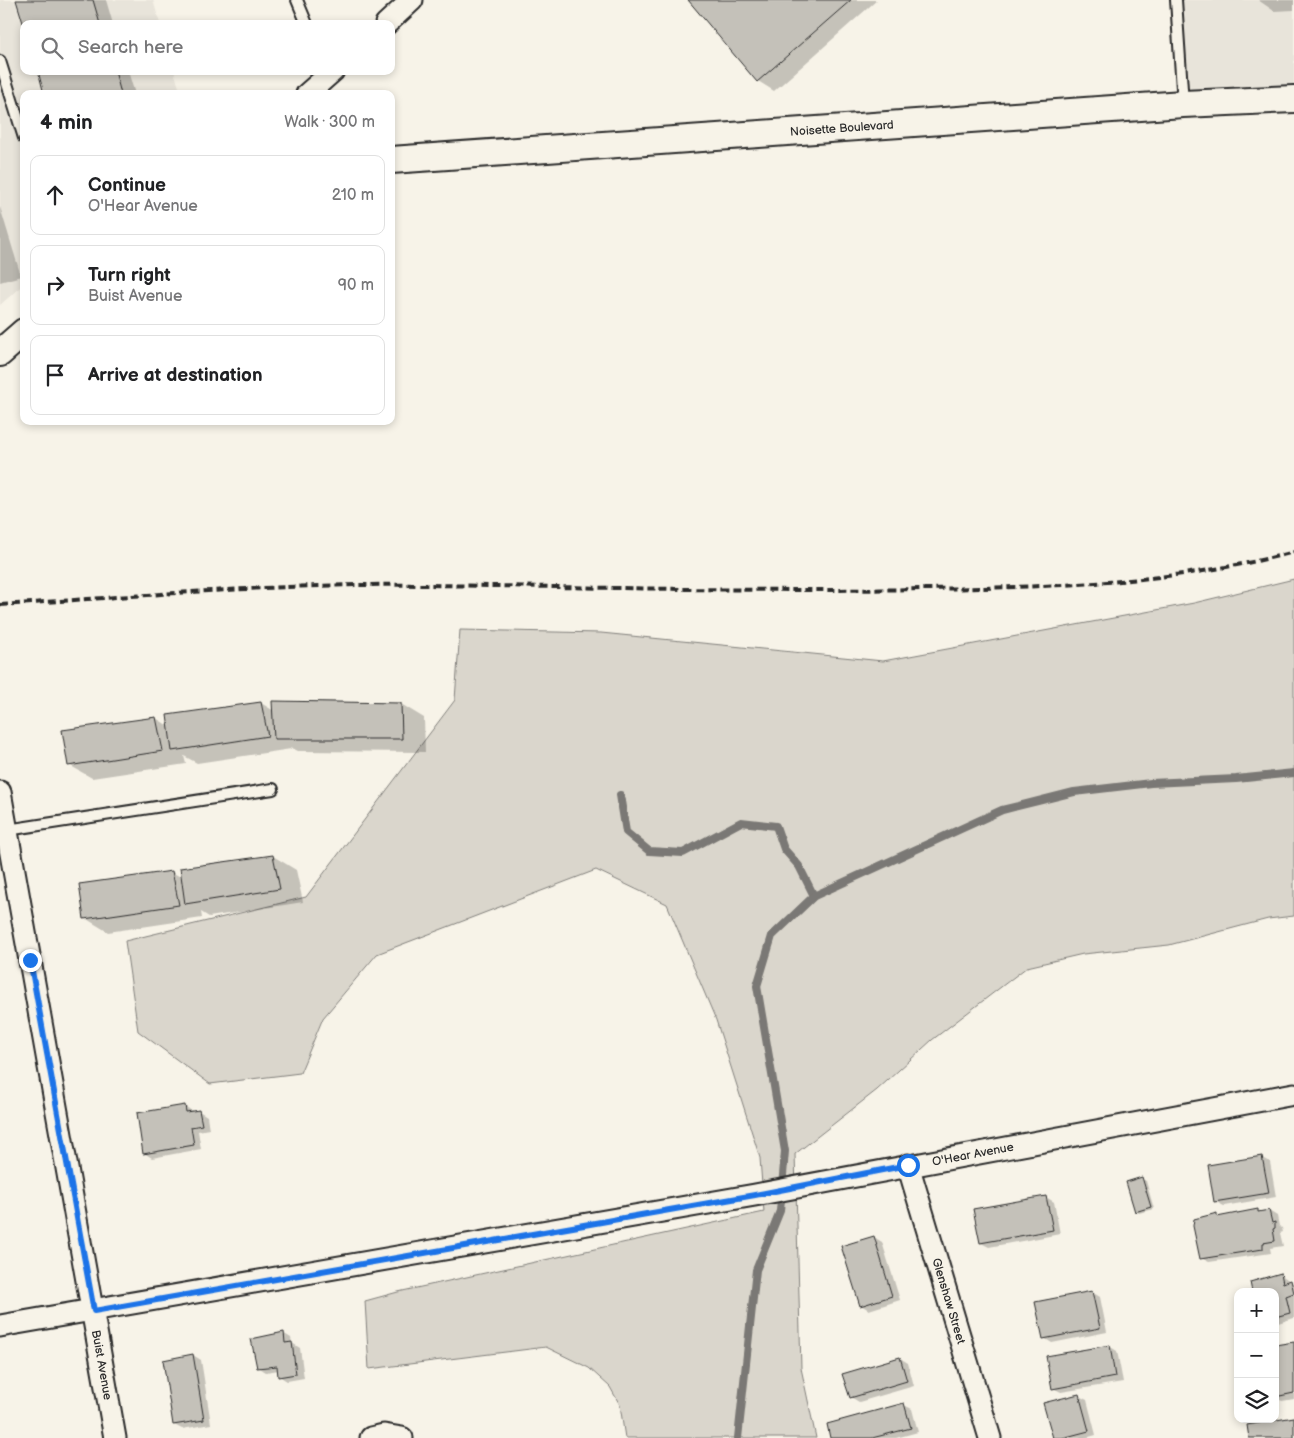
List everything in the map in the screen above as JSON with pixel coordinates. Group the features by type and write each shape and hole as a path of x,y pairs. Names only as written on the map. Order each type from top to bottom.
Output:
{"street":[{"path":"390,20 412,0"},
{"path":"312,90 329,75"},
{"name":"Noisette Boulevard","path":"395,160 1183,104 1294,99"},
{"path":"0,354 20,336"},
{"name":"Buist Avenue","path":"0,792 94,1311 115,1438"},
{"name":"O'Hear Avenue","path":"0,1326 755,1195 908,1165 1293,1099"},
{"name":"Glenshaw Street","path":"908,1165 990,1438"},
{"path":"371,1438 384,1435 402,1438"}],"lane":[{"path":"297,0 305,20"},
{"path":"1176,0 1183,104"},
{"path":"0,61 20,125"},
{"path":"7,830 273,789"}],"shaded area":[{"path":"0,0 153,0 159,20 20,20 20,75 175,75 180,90 20,90 20,288 0,305"},
{"path":"1177,0 1294,0 1294,99 1183,104"},
{"path":"1294,579 1294,916 1268,919 1169,945 1083,954 1027,967 932,1040 877,1090 795,1154 801,1368 816,1438 625,1438 620,1405 610,1387 589,1368 546,1347 369,1369 365,1301 398,1292 764,1212 760,1158 716,1020 667,904 596,870 377,954 323,1018 300,1073 210,1084 138,1031 125,941 306,897 455,700 460,630 601,633 883,661 1194,603"}],"building":[{"path":"16,0 93,0 99,20 22,20"},
{"path":"688,0 851,0 757,82"},
{"path":"39,75 116,75 120,90 43,90"},
{"path":"272,701 401,703 402,739 274,739"},
{"path":"261,702 268,736 172,751 167,715"},
{"path":"156,717 163,751 68,766 62,730"},
{"path":"273,855 280,889 185,904 180,868"},
{"path":"172,871 179,905 84,919 79,884"},
{"path":"185,1105 186,1112 199,1110 202,1125 191,1127 194,1145 143,1154 137,1113"},
{"path":"1262,1156 1269,1193 1214,1202 1208,1165"},
{"path":"1142,1177 1151,1207 1135,1212 1126,1182"},
{"path":"1046,1196 1053,1230 980,1243 973,1209"},
{"path":"1258,1209 1258,1212 1269,1210 1272,1223 1275,1222 1275,1228 1273,1229 1275,1241 1263,1243 1263,1249 1200,1259 1193,1226 1194,1219 1217,1213 1217,1217"},
{"path":"874,1236 892,1296 860,1306 841,1246"},
{"path":"1281,1273 1283,1283 1291,1280 1294,1293 1286,1296 1290,1313 1279,1316 1279,1288 1251,1288 1250,1282"},
{"path":"1092,1291 1100,1328 1043,1339 1035,1302"},
{"path":"284,1332 285,1343 292,1342 296,1374 278,1377 277,1366 257,1368 251,1339"},
{"path":"1294,1342 1294,1393 1279,1396 1279,1378 1279,1344"},
{"path":"1110,1345 1115,1377 1052,1389 1046,1356"},
{"path":"193,1354 204,1420 173,1425 163,1360"},
{"path":"900,1357 907,1381 850,1398 842,1374"},
{"path":"1079,1394 1089,1431 1062,1438 1053,1438 1043,1403"},
{"path":"904,1403 911,1428 872,1438 830,1438 827,1424"},
{"path":"1294,1417 1294,1438 1249,1438 1247,1425 1279,1423 1279,1420"}],"waterway":[{"path":"738,1438 756,1270 780,1211 785,1151 757,986 772,936 814,896 1002,810 1074,792 1151,783 1236,779 1294,773"},
{"path":"620,795 626,832 649,851 683,853 741,822 776,826 784,849 799,866 814,896"}],"railway":[{"path":"0,605 212,591 370,585 800,590 1018,587 1111,582 1157,577 1249,563 1294,552"}],"route":[{"path":"30,960 94,1311 755,1195 908,1165"}]}
